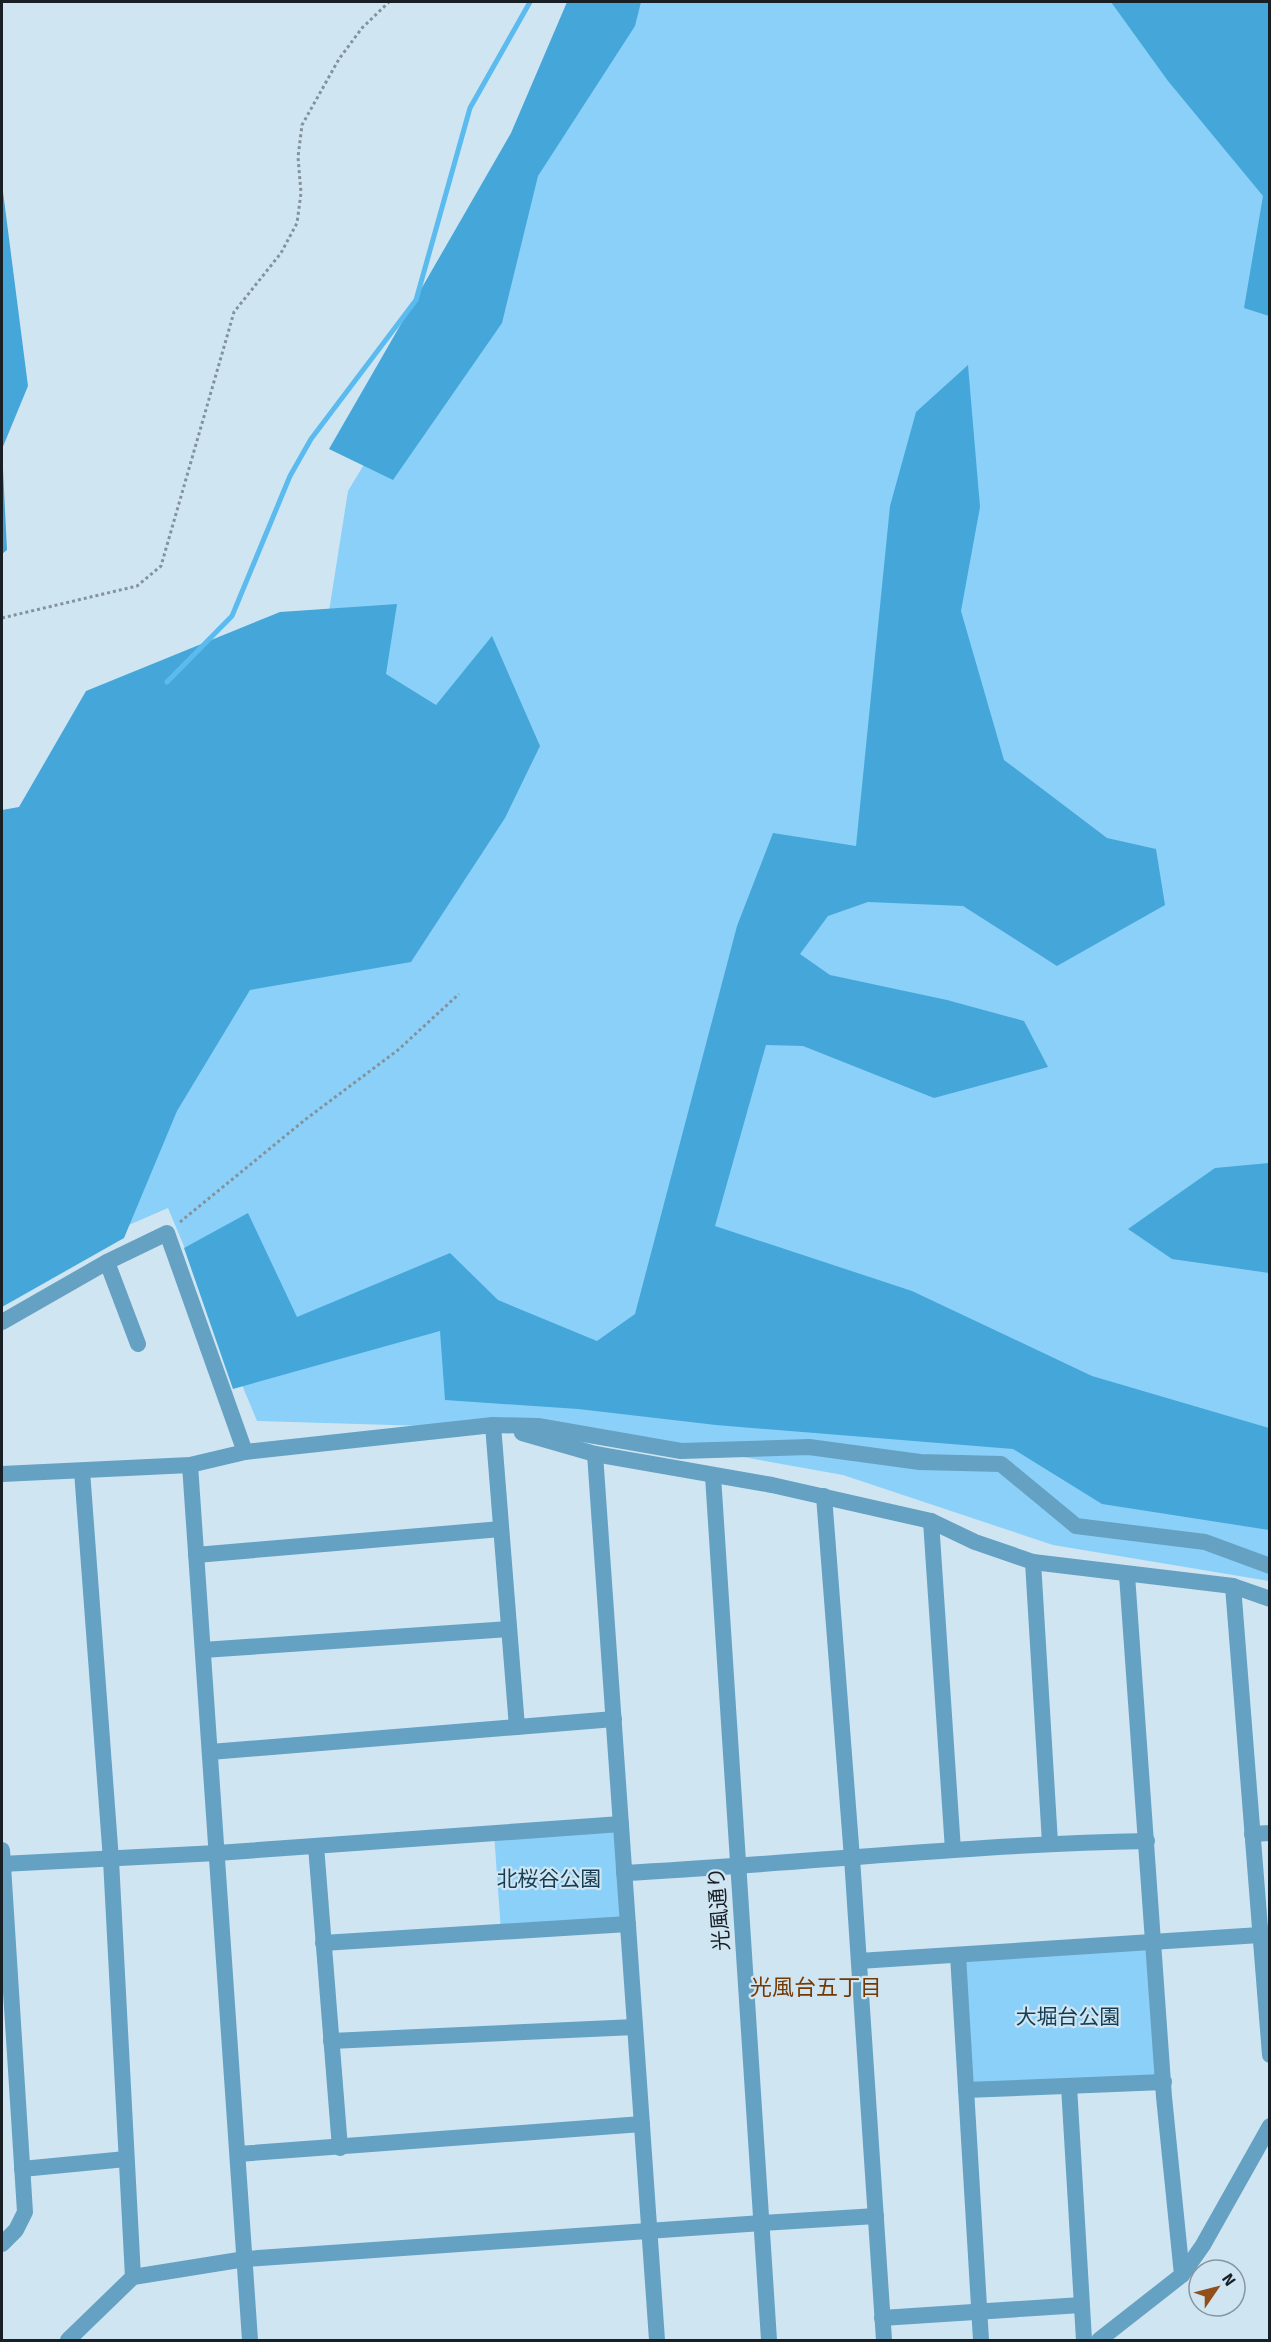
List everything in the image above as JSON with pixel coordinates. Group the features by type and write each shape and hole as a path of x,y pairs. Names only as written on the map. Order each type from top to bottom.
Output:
{"street":[{"path":"2,1322 107,1262 167,1233 245,1452"},
{"path":"107,1262 138,1344"},
{"path":"493,1425 595,1454 824,1496 931,1521 975,1542 1033,1562 1233,1586 1269,1599"},
{"path":"493,1425 517,1727"},
{"path":"3,1472 82,1471 190,1465 245,1452 493,1425 538,1426 681,1451 809,1447 920,1462 1001,1464 1076,1526 1205,1542 1269,1566"},
{"path":"595,1454 657,2340"},
{"path":"190,1465 250,2340"},
{"path":"82,1471 111,1860 133,2277"},
{"name":"光風通り","path":"713,1476 769,2340"},
{"path":"824,1496 852,1857 884,2340"},
{"path":"931,1521 953,1850"},
{"path":"196,1555 501,1529"},
{"path":"1033,1562 1050,1843"},
{"path":"1127,1575 1164,2082 1182,2275"},
{"path":"1233,1586 1269,2055"},
{"path":"203,1650 509,1629"},
{"path":"210,1752 614,1719"},
{"path":"2,2244 16,2230 25,2212 16,2085 5,1977 2,1859 111,1860 621,1824"},
{"path":"1252,1834 1269,1833"},
{"path":"624,1873 739,1867 1050,1843 1147,1841"},
{"path":"316,1846 340,2148"},
{"path":"324,1943 628,1924"},
{"path":"859,1961 1260,1935"},
{"path":"958,1955 981,2340"},
{"path":"331,2042 635,2027"},
{"path":"966,2090 1164,2082"},
{"path":"2,2099 16,2085"},
{"path":"1068,2086 1083,2340"},
{"path":"238,2154 642,2124"},
{"path":"1098,2340 1182,2275 1203,2245 1269,2126"},
{"path":"22,2169 126,2159"},
{"path":"68,2340 133,2277 245,2259 876,2216"},
{"path":"882,2318 1081,2305"}],"path":[{"path":"2,618 137,586 161,566 234,312 281,253 297,223 301,193 298,157 302,125 339,59 362,28 389,2"},
{"path":"167,1233 306,1119 398,1050 459,994"}],"green space":[{"path":"604,2 1269,2 1269,1581 1053,1545 843,1475 597,1431 257,1421 168,1208 27,1269 323,649 348,491 538,176"},
{"name":"北桜谷公園","path":"621,1824 628,1924 501,1932 494,1833"},
{"name":"大堀台公園","path":"1155,1942 1164,2082 966,2090 958,1955"}],"shaded area":[{"path":"567,2 641,2 635,26 538,176 502,323 393,480 329,449 511,133"},
{"path":"1111,2 1269,2 1269,316 1244,308 1263,196 1168,81"},
{"path":"2,184 28,386 2,449"},
{"path":"968,365 980,507 961,611 1004,760 1107,838 1156,849 1165,905 1057,966 963,906 868,902 828,916 800,954 830,975 947,1000 1024,1021 1048,1067 934,1098 803,1046 766,1045 715,1226 912,1291 1092,1376 1269,1428 1269,1530 1102,1504 1013,1449 716,1425 578,1409 445,1400 440,1331 233,1389 184,1248 248,1213 297,1317 450,1253 498,1300 597,1341 635,1314 737,926 773,833 856,846 890,506 916,412"},
{"path":"2,449 7,550 2,554"},
{"path":"397,604 386,674 436,705 492,636 540,746 505,818 411,962 250,990 177,1111 124,1238 2,1307 2,810 19,807 86,691 280,612"},
{"path":"1269,1163 1269,1273 1172,1259 1128,1229 1215,1168"}],"waterway":[{"path":"167,682 232,616 290,476 311,439 416,300 470,108 530,2"}],"district":[{"name":"光風台五丁目","path":"816,1987"}]}
